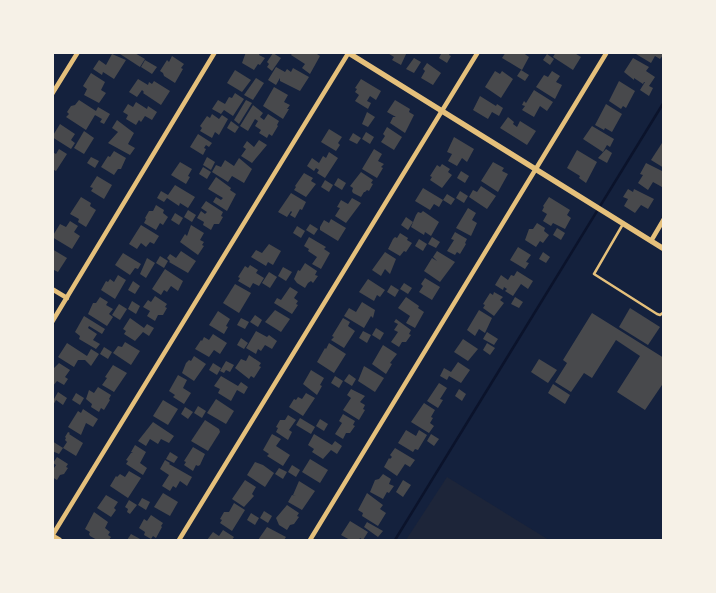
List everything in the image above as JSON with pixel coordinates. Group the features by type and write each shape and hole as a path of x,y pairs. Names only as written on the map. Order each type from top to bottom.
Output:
{"street":[{"path":"52,94 78,52"},
{"path":"52,322 215,52"},
{"path":"179,540 478,52"},
{"path":"310,540 607,52"},
{"path":"59,540 52,536 348,53 664,249"},
{"path":"650,240 664,219"},
{"path":"52,289 67,298"}],"lane":[{"path":"624,224 594,274 658,314 660,315 664,312"}],"shaded area":[{"path":"447,477 549,540 406,540"}],"building":[{"path":"121,52 133,52 145,59 140,67 120,54"},
{"path":"246,52 260,52 259,55 265,58 254,70 242,63"},
{"path":"293,52 314,52 320,56 310,74 302,68 305,64 291,55"},
{"path":"386,52 407,52 401,65 392,60 394,57"},
{"path":"442,52 450,52 449,55 451,56 447,63 439,58"},
{"path":"506,52 522,52 529,57 522,70 502,58"},
{"path":"556,52 573,52 581,57 573,70 553,57"},
{"path":"637,52 664,52 664,54 660,59 655,56 651,63 636,54"},
{"path":"273,53 281,58 272,71 267,67 269,64 267,62"},
{"path":"112,54 126,60 114,79 103,72 102,75 93,69 99,60 106,65"},
{"path":"547,54 554,59 550,65 543,60"},
{"path":"172,56 184,64 175,83 160,71"},
{"path":"414,58 421,62 414,73 406,69"},
{"path":"633,58 649,67 646,71 655,77 649,86 653,88 649,96 640,90 645,82 643,84 634,78 634,80 624,72"},
{"path":"145,60 157,67 152,74 141,67"},
{"path":"427,63 441,73 433,85 421,78"},
{"path":"276,67 285,72 287,69 291,72 293,68 309,77 300,91 280,81 280,78 276,85 268,80"},
{"path":"235,70 251,80 242,92 227,83"},
{"path":"521,70 529,75 525,81 517,76"},
{"path":"495,71 500,74 502,71 513,79 501,98 485,87"},
{"path":"552,71 560,76 556,82 562,85 555,99 536,87 544,75 548,77"},
{"path":"91,73 105,82 101,90 106,93 99,103 84,95 87,89 83,86"},
{"path":"256,78 264,83 253,100 244,95"},
{"path":"138,79 148,85 149,82 152,84 154,81 170,91 161,105 143,93 142,90 137,97 129,92"},
{"path":"361,79 381,91 376,100 370,96 367,101 371,103 368,109 355,101 359,95 355,92 357,89 355,88"},
{"path":"619,81 635,91 626,108 623,106 621,109 609,101"},
{"path":"274,87 288,95 284,102 290,105 283,119 263,106"},
{"path":"534,90 553,102 547,111 540,106 534,117 522,110 525,106 522,105 524,101 526,103"},
{"path":"235,93 244,99 233,116 224,110 221,114 212,109 218,100 225,104 229,97 232,98"},
{"path":"480,96 503,108 499,116 492,112 488,119 473,110"},
{"path":"79,100 96,111 98,107 110,114 104,124 100,122 102,119 95,115 86,130 66,117 71,106 75,105"},
{"path":"246,100 252,103 239,124 234,120"},
{"path":"395,100 410,109 409,112 414,115 405,133 390,123 393,117 396,117 387,112"},
{"path":"136,102 147,109 148,106 157,112 152,120 145,116 136,125 126,119 128,115 123,112 128,104 133,107"},
{"path":"606,104 622,114 612,132 595,125"},
{"path":"253,105 263,113 260,117 264,120 268,114 279,121 272,136 269,134 267,138 259,133 261,130 255,126 258,121 255,119 248,131 240,126"},
{"path":"367,112 375,117 368,127 362,124"},
{"path":"212,114 219,119 222,115 228,119 219,135 215,132 212,138 200,131 202,128 200,126 207,116 210,118"},
{"path":"508,117 517,127 520,121 536,131 527,145 500,128"},
{"path":"117,120 134,133 128,144 135,148 130,155 108,143 118,132 112,128"},
{"path":"231,121 239,127 235,133 227,128"},
{"path":"60,124 75,134 71,140 75,143 71,149 52,137"},
{"path":"592,126 614,139 610,147 607,145 603,152 583,139"},
{"path":"387,127 402,137 394,150 381,142"},
{"path":"329,129 342,137 336,151 321,142"},
{"path":"84,131 94,138 84,154 74,148"},
{"path":"366,132 374,137 370,144 362,139"},
{"path":"353,133 361,138 357,144 349,140"},
{"path":"198,134 212,143 209,147 206,145 203,155 190,147"},
{"path":"454,137 474,149 467,162 462,158 457,166 448,161 452,154 447,152"},
{"path":"259,140 267,145 252,163 241,156 246,149 243,147 247,141 254,147"},
{"path":"662,143 664,144 664,168 651,160"},
{"path":"59,149 67,154 56,171 52,169 52,152 56,154"},
{"path":"374,149 382,154 378,161 384,164 377,178 362,169"},
{"path":"606,149 612,153 607,163 598,158"},
{"path":"577,150 597,162 586,183 579,178 580,176 567,168"},
{"path":"114,151 126,158 121,169 118,169 114,175 101,167 108,156 110,157"},
{"path":"329,152 338,158 325,178 317,173 319,170 316,168 314,171 307,166 312,158 319,163 323,156 326,158"},
{"path":"91,157 99,161 95,168 87,163"},
{"path":"207,157 215,162 211,170 203,165"},
{"path":"239,158 252,169 244,183 232,176 228,182 212,172 216,165 221,167 225,160 234,166"},
{"path":"180,162 192,169 186,184 171,175"},
{"path":"493,162 504,168 502,171 508,174 498,192 481,181"},
{"path":"646,163 664,172 664,184 662,187 653,182 648,190 638,183 643,175 640,174"},
{"path":"442,164 450,169 448,172 452,175 442,188 430,180 432,177 430,176 437,165 440,167"},
{"path":"203,167 211,172 207,179 199,174"},
{"path":"461,171 469,176 465,183 457,178"},
{"path":"361,172 373,180 371,183 373,184 369,191 364,192 361,197 353,193 353,188 350,186"},
{"path":"304,173 313,178 311,181 316,184 306,197 294,190"},
{"path":"97,176 112,185 104,199 91,191 93,188 90,187"},
{"path":"216,177 236,194 227,211 213,202 216,197 221,200 223,198 208,189"},
{"path":"338,178 346,183 342,190 334,185"},
{"path":"325,180 333,185 329,192 321,187"},
{"path":"175,185 195,197 188,208 180,203 179,206 167,198 164,202 157,198 161,191 168,195"},
{"path":"481,186 496,196 487,209 469,197 473,190 477,192"},
{"path":"423,188 443,200 439,207 434,204 430,210 415,201"},
{"path":"628,189 633,192 634,189 654,199 648,209 641,205 635,213 624,206 628,199 623,197"},
{"path":"460,191 468,196 464,203 456,198"},
{"path":"291,193 306,202 295,218 290,215 291,211 287,217 278,212"},
{"path":"447,194 455,199 451,205 443,200"},
{"path":"81,197 91,203 90,206 96,210 86,227 78,222 79,219 70,214"},
{"path":"549,197 570,210 567,215 571,218 565,229 553,223 551,226 543,221 547,214 542,211 543,206"},
{"path":"352,198 361,203 346,223 335,216 340,208 337,207 341,200 348,204"},
{"path":"206,201 223,212 221,216 223,217 219,224 214,224 211,230 203,225 204,222 197,218 201,211 205,214 207,212 201,208"},
{"path":"156,205 164,210 163,213 168,217 163,225 160,223 156,230 144,223 149,211 153,211"},
{"path":"468,208 476,213 472,220 477,223 471,236 456,228"},
{"path":"188,210 196,215 192,222 184,217"},
{"path":"423,211 439,222 431,236 425,232 424,235 411,227 418,212 421,213"},
{"path":"175,213 183,218 179,225 171,220"},
{"path":"406,217 413,222 408,230 401,225"},
{"path":"331,219 346,228 338,241 320,230 324,220 329,223"},
{"path":"70,221 78,226 74,232 80,236 72,249 52,237 60,224 66,227"},
{"path":"537,223 545,228 544,231 549,235 543,243 540,241 536,247 525,240 529,229 533,229"},
{"path":"310,224 318,229 314,235 306,230"},
{"path":"141,225 159,236 154,244 150,242 146,247 141,243 137,249 129,244"},
{"path":"191,225 204,233 200,240 204,242 202,245 204,246 198,255 180,242 185,234 187,236"},
{"path":"297,226 305,231 301,238 293,233"},
{"path":"557,228 565,233 561,240 553,235"},
{"path":"455,232 467,239 460,254 457,252 455,255 447,251 454,240 451,239"},
{"path":"400,233 412,243 406,252 404,251 400,256 388,249 393,239 397,238"},
{"path":"309,237 326,247 324,249 330,253 321,269 312,264 317,257 304,246"},
{"path":"432,237 440,242 436,248 428,244"},
{"path":"419,239 427,244 423,251 415,246"},
{"path":"269,244 281,251 273,265 268,262 266,266 251,257 256,250 262,253"},
{"path":"518,247 531,255 526,262 529,263 525,269 510,260"},
{"path":"52,249 67,258 58,272 52,269"},
{"path":"181,251 196,261 188,273 169,262 167,258 170,254 176,258"},
{"path":"437,251 455,262 440,282 424,271 432,258 437,261 433,257"},
{"path":"385,252 396,259 390,274 385,269 381,276 372,270"},
{"path":"543,252 550,257 546,263 539,259"},
{"path":"123,253 141,264 130,275 115,265"},
{"path":"160,256 168,261 164,268 156,263"},
{"path":"147,258 155,263 146,278 140,274"},
{"path":"305,263 317,271 315,275 318,276 313,283 311,281 305,288 294,279 298,270 300,271"},
{"path":"250,265 258,270 256,273 264,278 259,286 253,283 250,288 238,281 240,278 238,277 245,266 248,268"},
{"path":"283,267 292,272 286,281 278,276"},
{"path":"165,269 183,281 178,291 171,286 167,292 164,290 161,295 152,289"},
{"path":"517,271 533,281 528,289 521,284 513,296 505,291 507,289 504,287 503,290 495,285 501,275 508,280"},
{"path":"269,272 277,277 270,288 262,283"},
{"path":"118,275 126,280 115,299 101,290 106,281 108,282 110,279 114,282"},
{"path":"425,278 440,287 432,300 419,292"},
{"path":"368,279 385,290 380,297 377,295 374,301 359,292"},
{"path":"133,281 140,286 135,294 128,290"},
{"path":"404,283 412,288 408,294 400,289"},
{"path":"235,284 251,293 239,313 223,303"},
{"path":"391,285 399,290 395,297 387,292"},
{"path":"290,287 298,292 294,298 298,301 296,304 298,305 292,314 274,303 277,298 281,300"},
{"path":"494,292 503,297 500,300 504,303 494,316 483,308 485,305 483,304 490,293 493,295"},
{"path":"155,296 167,304 165,307 167,308 163,315 158,315 155,321 147,316 150,311 143,307 148,300 151,302"},
{"path":"100,297 108,302 106,305 113,309 109,314 113,317 107,326 88,314 93,303 96,303"},
{"path":"406,297 424,312 415,328 406,323 410,316 398,308"},
{"path":"515,297 523,302 519,308 511,304"},
{"path":"132,301 140,306 136,314 128,309"},
{"path":"362,302 375,310 373,318 371,316 364,328 344,316 349,308 356,312"},
{"path":"119,304 127,309 120,320 112,315"},
{"path":"630,308 660,327 648,345 619,327"},
{"path":"275,310 290,319 281,332 265,322"},
{"path":"479,310 492,318 485,333 479,329 475,336 467,330"},
{"path":"218,311 230,319 224,334 209,325"},
{"path":"592,313 664,358 664,382 645,410 617,392 640,356 616,340 592,378 584,373 571,392 555,382 567,363 563,360"},
{"path":"255,315 262,320 258,327 250,322"},
{"path":"84,316 105,329 102,334 89,326 88,328 97,334 93,340 100,344 96,349 79,339 80,336 75,332"},
{"path":"130,318 144,328 147,324 154,328 149,336 143,332 135,341 124,334 126,331 123,329"},
{"path":"241,318 249,322 245,329 237,325"},
{"path":"343,318 350,322 348,326 355,331 344,348 331,340"},
{"path":"396,319 411,330 409,334 411,335 399,347 391,342 398,332 394,330 398,324 394,322"},
{"path":"376,328 384,333 380,340 372,335"},
{"path":"256,331 267,337 269,335 277,341 272,349 265,345 261,351 258,349 256,354 246,348"},
{"path":"363,331 371,335 367,343 359,338"},
{"path":"487,332 498,339 494,345 483,339"},
{"path":"213,334 227,343 220,354 214,350 209,357 195,349 204,337 209,340"},
{"path":"241,338 248,343 244,349 237,345"},
{"path":"463,339 478,349 468,361 454,352"},
{"path":"125,342 140,351 131,365 113,353 118,346 122,347"},
{"path":"67,343 87,356 91,349 99,354 91,366 85,360 78,360 74,367 58,357"},
{"path":"329,343 346,354 334,373 317,362"},
{"path":"487,343 495,348 490,355 483,350"},
{"path":"383,345 397,354 390,363 392,364 386,374 372,364"},
{"path":"104,347 112,352 108,359 100,354"},
{"path":"249,355 261,363 259,366 261,367 254,378 251,376 249,379 235,368 241,359 246,361"},
{"path":"194,356 206,364 194,381 182,373 186,363 189,360 191,361"},
{"path":"539,359 557,370 548,383 531,372"},
{"path":"226,361 234,365 230,372 226,370 224,373 220,371"},
{"path":"458,362 470,370 461,383 449,376 447,380 440,376 444,368 451,372"},
{"path":"59,363 70,370 65,377 68,379 64,385 57,381 52,387 52,370"},
{"path":"213,363 221,368 217,375 209,370"},
{"path":"113,365 127,373 114,392 102,385"},
{"path":"364,366 384,378 375,392 358,381"},
{"path":"311,370 324,378 317,395 303,384"},
{"path":"349,374 356,379 352,386 344,381"},
{"path":"178,375 187,380 183,388 191,393 184,404 173,397 175,395 169,391"},
{"path":"221,376 238,386 241,382 248,387 244,394 237,390 231,401 218,393 220,389 214,386"},
{"path":"335,376 343,381 339,388 331,383"},
{"path":"439,383 447,388 440,399 443,400 438,408 427,401"},
{"path":"553,384 570,395 565,404 548,393"},
{"path":"98,387 111,395 104,410 101,408 99,412 91,407 92,404 86,399 89,390 94,393"},
{"path":"351,389 365,396 360,402 365,405 363,409 365,410 359,420 343,410 351,398 347,395"},
{"path":"459,389 466,394 462,401 455,396"},
{"path":"58,392 67,398 63,405 56,400 52,407 52,398 54,399"},
{"path":"76,393 84,398 80,405 72,400"},
{"path":"306,393 315,398 303,416 289,407 294,399 296,400 298,397 302,399"},
{"path":"216,399 234,411 226,424 207,413"},
{"path":"163,400 178,409 168,425 153,416"},
{"path":"424,403 435,410 430,423 434,426 429,433 411,422"},
{"path":"198,406 206,411 202,418 194,413"},
{"path":"185,407 193,412 188,419 181,414"},
{"path":"83,409 98,419 93,427 86,423 81,435 68,427 78,411 81,413"},
{"path":"343,414 355,421 353,425 355,426 350,433 346,433 343,439 335,434 342,423 339,421"},
{"path":"288,415 296,420 289,430 292,432 288,440 276,432 278,428 276,427 280,420 285,420"},
{"path":"300,418 315,427 311,434 296,425"},
{"path":"320,419 328,424 324,431 316,426"},
{"path":"205,420 219,429 220,432 208,451 191,441"},
{"path":"153,422 174,436 169,443 161,439 158,444 150,439 146,446 138,441"},
{"path":"406,430 416,436 419,430 427,435 418,450 415,449 413,452 398,443"},
{"path":"68,432 83,443 76,456 63,448 67,442 65,437"},
{"path":"272,434 281,439 276,446 290,455 283,466 267,456 269,454 263,450"},
{"path":"314,434 332,445 335,441 342,446 337,454 331,450 323,459 312,452 314,449 308,445"},
{"path":"431,434 439,439 434,446 427,441"},
{"path":"52,441 63,448 59,454 52,451"},
{"path":"135,445 146,452 140,463 147,468 143,475 126,464 128,461 126,460 133,453 131,452"},
{"path":"193,447 205,454 200,465 196,465 193,471 184,465 186,462 184,461"},
{"path":"395,448 415,460 410,467 405,464 397,476 384,467 389,458 392,457 390,455"},
{"path":"170,452 178,457 174,463 166,459"},
{"path":"57,457 68,464 66,467 68,468 57,480 52,477 52,471 56,465 53,463"},
{"path":"310,459 328,470 320,483 302,472"},
{"path":"165,460 192,477 187,486 180,481 176,488 173,486 170,491 162,486 169,475 160,469"},
{"path":"255,462 274,473 265,487 247,475"},
{"path":"292,465 300,470 296,477 288,472"},
{"path":"279,468 287,472 283,479 275,474"},
{"path":"129,471 141,478 128,498 110,486 116,476 120,474 125,477"},
{"path":"383,474 391,479 389,484 394,486 383,499 370,492 375,480 379,479"},
{"path":"245,480 256,487 252,494 254,496 244,507 232,499"},
{"path":"403,480 411,485 403,497 396,492"},
{"path":"299,481 315,491 302,510 288,502 292,495 296,496 293,495"},
{"path":"163,493 178,502 170,516 154,507"},
{"path":"367,493 383,505 380,509 386,513 378,526 362,516 363,513 358,510"},
{"path":"106,495 118,502 114,508 116,510 111,517 97,508"},
{"path":"142,498 150,502 146,510 138,505"},
{"path":"129,500 137,505 130,514 125,507"},
{"path":"234,503 245,510 232,531 220,523 222,520 220,519 224,512 229,512"},
{"path":"287,505 299,513 297,516 299,517 287,530 279,525 276,518"},
{"path":"264,511 272,516 268,523 260,518"},
{"path":"94,512 108,522 105,528 110,532 108,535 111,537 109,540 97,540 90,536 90,532 85,529"},
{"path":"251,513 259,518 255,525 247,520"},
{"path":"151,515 163,523 156,538 153,536 151,539 144,535 145,532 139,528 144,519 147,521"},
{"path":"350,521 368,532 363,540 360,538 359,540 350,540 341,535"},
{"path":"367,522 383,531 378,537 364,527"},
{"path":"267,527 286,537 284,540 258,540"},
{"path":"223,530 234,537 232,540 207,540 213,532 219,536"},
{"path":"131,534 142,540 127,540"}],"waterway":[{"path":"395,540 664,102"}]}
